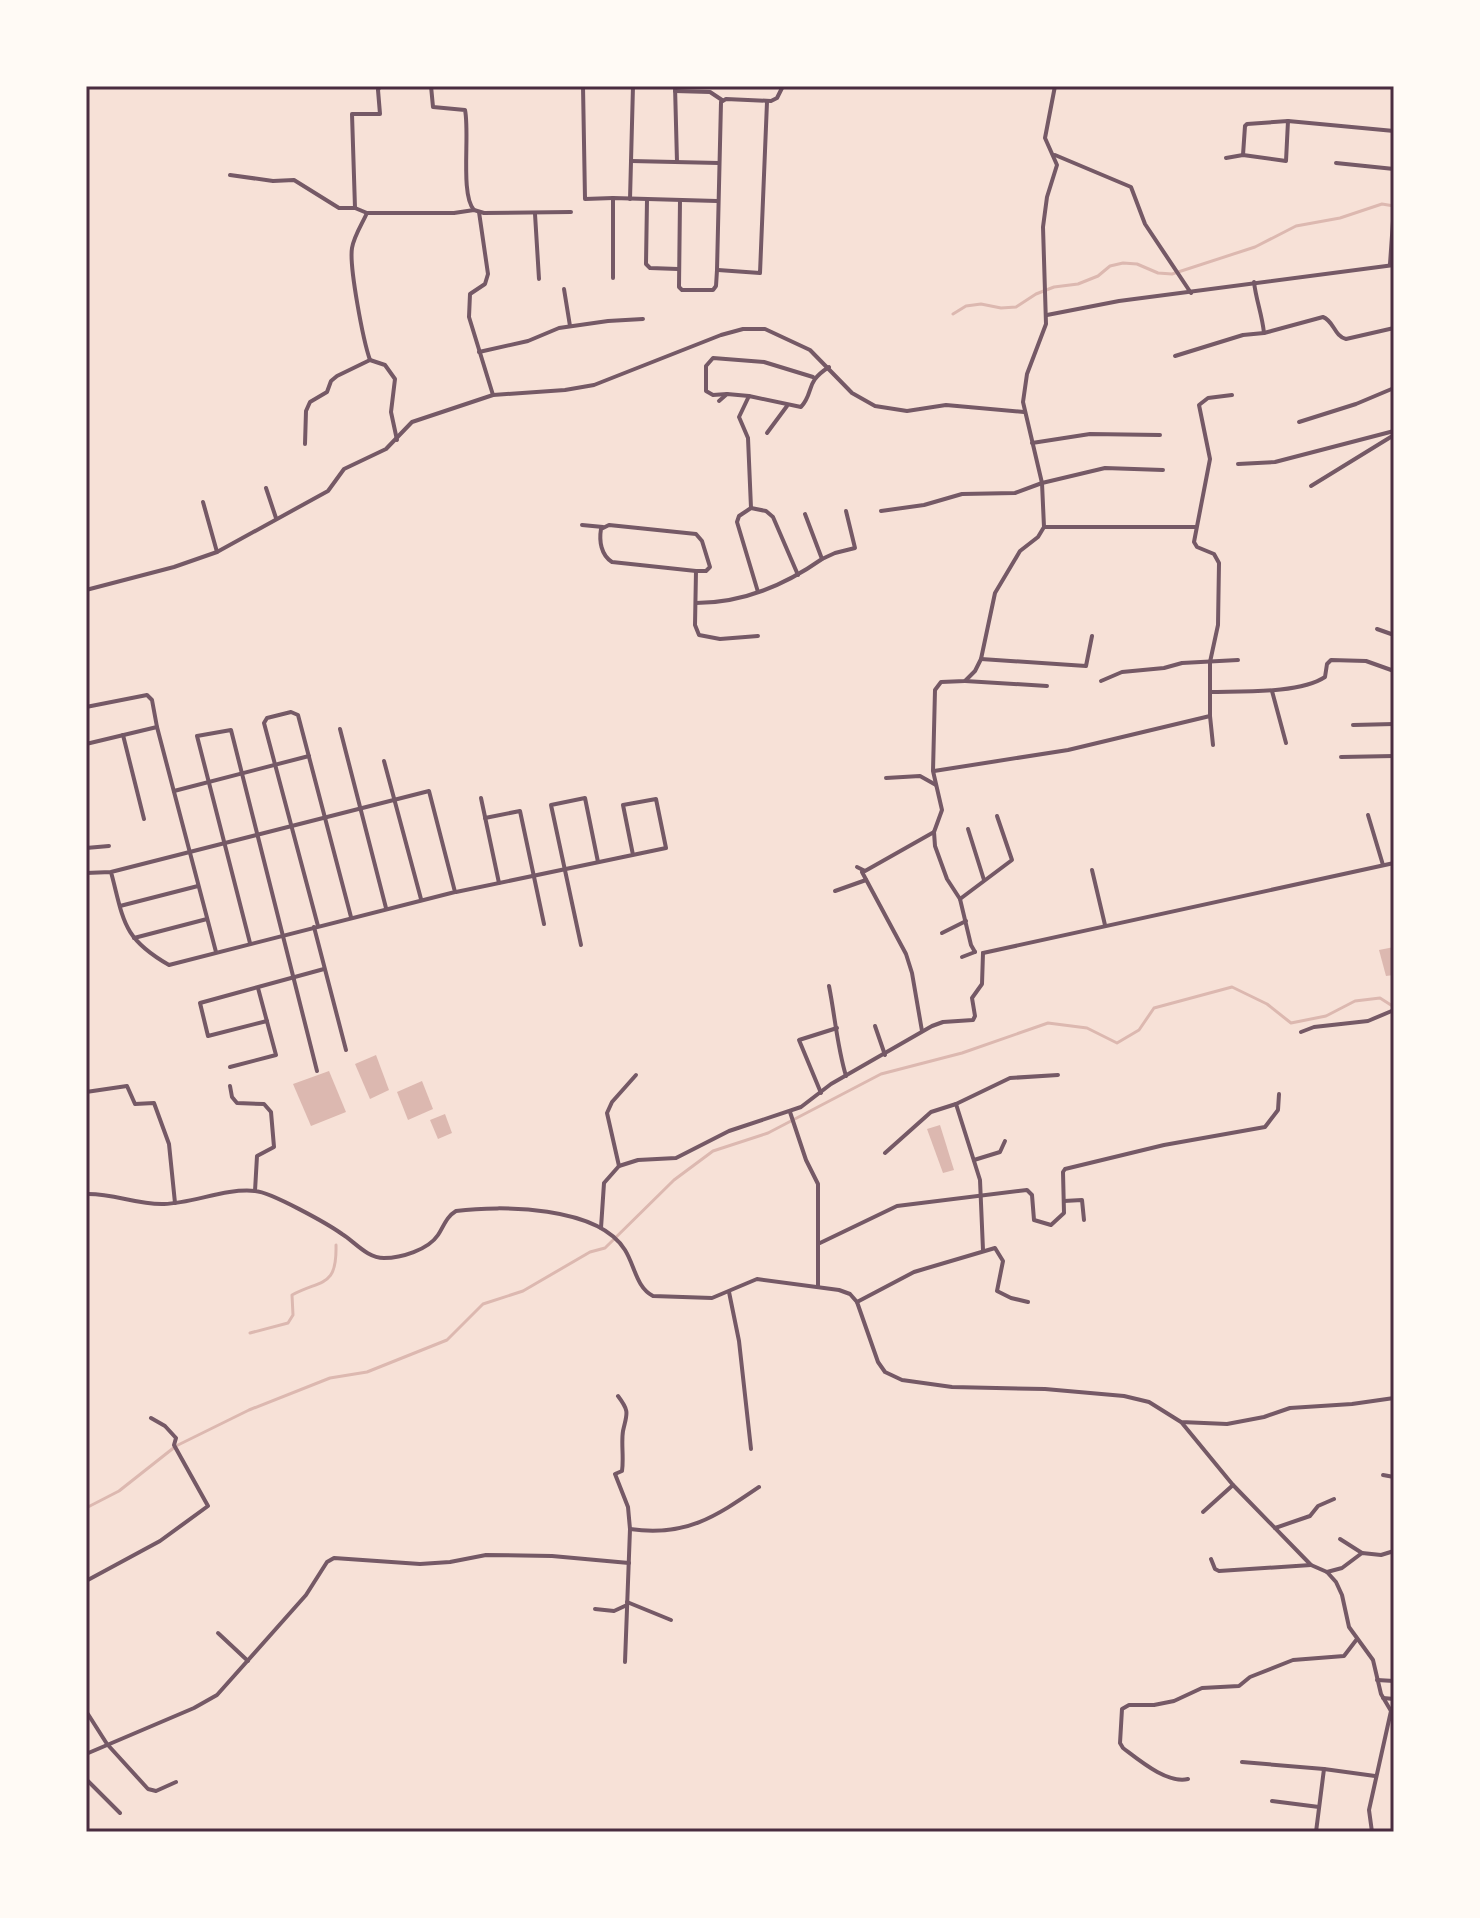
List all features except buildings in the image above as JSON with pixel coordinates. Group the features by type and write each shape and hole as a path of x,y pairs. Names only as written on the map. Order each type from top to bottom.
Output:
{"street":[{"path":"355,208 352,114 380,114 380,86"},
{"path":"428,86 431,86 433,107 465,110 468,123 468,198 477,211 488,274 483,286 470,294 468,310 493,395"},
{"path":"583,86 585,199 717,201"},
{"path":"630,199 633,86"},
{"path":"677,162 675,89 710,92 722,100 767,102 777,98 783,86"},
{"path":"965,681 981,659 995,593 1020,551 1038,537 1044,527 1042,483 1024,412 1025,383 1047,315 1043,227 1047,197 1057,165 1047,145 1045,131 1055,86"},
{"path":"680,200 680,289 711,290 716,286 717,270 722,100"},
{"path":"717,270 760,273 767,102"},
{"path":"1226,158 1243,155 1286,161 1288,121"},
{"path":"1243,155 1245,124 1288,121 1394,131"},
{"path":"1054,155 1131,187 1145,224 1191,293"},
{"path":"631,161 719,163"},
{"path":"1336,163 1394,169"},
{"path":"230,175 273,181 294,180 339,208 355,208 367,213 571,212"},
{"path":"613,198 613,278"},
{"path":"647,200 646,264 650,268 678,269"},
{"path":"1047,315 1119,301 1392,264 1394,207"},
{"path":"367,213 354,239 352,253 370,360"},
{"path":"535,213 539,279"},
{"path":"1254,282 1264,333"},
{"path":"564,289 570,326"},
{"path":"1175,356 1243,335 1264,333 1323,317 1329,320 1337,334 1346,339 1394,328"},
{"path":"479,352 528,341 570,326 643,319"},
{"path":"86,590 174,567 217,552 328,491 344,469 380,452 397,440 412,422 493,395 594,385 743,329 769,330 810,350 860,398 889,409 919,410 946,405 1024,412"},
{"path":"813,377 764,362 713,358 706,366 706,391 713,395 749,396 796,408 805,404 813,377 829,367"},
{"path":"305,444 306,411 310,402 327,392 331,381 337,376 370,360 385,365 395,379 391,412 397,440"},
{"path":"1299,422 1394,388"},
{"path":"719,401 727,394"},
{"path":"1213,745 1210,662 1218,625 1219,563 1214,554 1196,546 1195,527 1210,459 1199,405 1208,398 1232,395"},
{"path":"749,396 739,417 748,438 751,508"},
{"path":"767,433 787,406"},
{"path":"1238,464 1275,462 1394,433"},
{"path":"1311,486 1394,433"},
{"path":"1032,443 1090,434 1160,435"},
{"path":"881,511 924,505 942,497 962,494 1015,493 1042,483 1105,468 1163,470"},
{"path":"266,488 276,518"},
{"path":"203,502 217,552"},
{"path":"758,592 737,522 739,516 751,508 766,511 773,517 799,576"},
{"path":"696,603 726,602 758,592 799,576 835,553 855,548 846,511"},
{"path":"805,514 822,559"},
{"path":"582,525 696,534 711,565 706,571 696,571 612,562 603,550 600,532 603,527"},
{"path":"1044,527 1195,527"},
{"path":"696,571 696,629 699,635 720,639 758,636"},
{"path":"1377,629 1394,635"},
{"path":"981,659 1086,666 1092,636"},
{"path":"1101,681 1122,672 1182,663 1238,660"},
{"path":"1210,692 1272,691 1321,680 1331,660 1366,661 1394,671"},
{"path":"975,952 960,899 936,854 934,832 942,810 933,771 936,686 944,681 965,681 1047,686"},
{"path":"1272,691 1286,743"},
{"path":"86,707 149,696 152,700 216,952"},
{"path":"346,1050 265,721 291,712 298,715 351,917"},
{"path":"933,771 1068,750 1210,716"},
{"path":"1353,725 1394,724"},
{"path":"86,744 157,727"},
{"path":"340,729 386,908"},
{"path":"250,943 197,736 231,730 317,1071"},
{"path":"123,735 144,819"},
{"path":"174,791 309,756"},
{"path":"1341,757 1394,756"},
{"path":"384,761 421,899"},
{"path":"886,778 920,776 936,785"},
{"path":"86,873 111,872 429,791 455,892"},
{"path":"481,798 499,883"},
{"path":"581,945 551,805 585,798 598,862"},
{"path":"111,872 124,924 146,952 169,965 421,899 534,876 565,869 598,862 633,855 666,848 656,799 623,805 633,855"},
{"path":"485,818 520,811 544,924"},
{"path":"1368,815 1383,865"},
{"path":"960,899 1012,860 997,816"},
{"path":"968,829 984,881"},
{"path":"862,872 934,832"},
{"path":"86,848 109,846"},
{"path":"962,957 1394,863"},
{"path":"857,867 910,963 922,1031"},
{"path":"1092,870 1105,925"},
{"path":"835,891 866,880"},
{"path":"120,906 198,886"},
{"path":"134,938 207,919"},
{"path":"942,933 966,921"},
{"path":"603,1230 604,1183 619,1166 638,1160 676,1158 729,1131 790,1112 922,1031 943,1022 971,1021 974,1018 972,998 982,984 983,953"},
{"path":"267,1021 208,1036 200,1003 324,969"},
{"path":"829,986 838,1047 846,1076"},
{"path":"230,1067 276,1055 258,988"},
{"path":"1301,1032 1314,1027 1368,1021 1393,1010"},
{"path":"875,1026 885,1055"},
{"path":"821,1093 799,1040 837,1028"},
{"path":"619,1166 607,1120 608,1107 636,1075"},
{"path":"885,1153 928,1114 1010,1078 1058,1075"},
{"path":"86,1092 127,1086 135,1104 154,1103 167,1135 175,1203"},
{"path":"230,1086 237,1103 264,1104 271,1112 274,1147 257,1156 255,1191"},
{"path":"820,1243 897,1206 1030,1190 1034,1220 1051,1225 1064,1213 1065,1169 1164,1145 1265,1127 1278,1110 1279,1094"},
{"path":"956,1104 980,1180 983,1251"},
{"path":"790,1112 806,1160 818,1184 818,1289"},
{"path":"974,1160 1000,1152 1005,1141"},
{"path":"86,1194 104,1194 154,1204 255,1191 318,1220 366,1252 383,1258 423,1247 436,1238 450,1215 476,1208 543,1211 603,1230 616,1240 626,1251 641,1286 648,1294 704,1299 757,1279 843,1291 857,1302 878,1362 885,1372 902,1380 943,1386 1045,1389 1124,1396 1149,1402 1181,1422 1233,1485 1311,1565 1327,1572 1336,1582 1349,1627 1368,1650 1391,1715 1369,1810 1372,1832"},
{"path":"1064,1201 1082,1200 1084,1220"},
{"path":"857,1302 914,1272 995,1248 1003,1261 997,1291 1028,1302"},
{"path":"729,1292 739,1341 751,1449"},
{"path":"618,1396 626,1407 628,1421 623,1433 622,1471 615,1474 628,1507 630,1529 625,1662"},
{"path":"1181,1422 1227,1424 1290,1408 1394,1398"},
{"path":"86,1581 122,1560 147,1550 208,1506 174,1445 176,1438 168,1428 151,1418"},
{"path":"1383,1475 1394,1477"},
{"path":"1203,1512 1233,1485"},
{"path":"630,1529 669,1532 683,1529 701,1523 759,1487"},
{"path":"1275,1528 1312,1515 1318,1506 1334,1499"},
{"path":"1340,1539 1362,1553 1381,1555 1394,1551"},
{"path":"1327,1572 1342,1568 1362,1553"},
{"path":"86,1754 206,1702 225,1687 306,1595 327,1562 334,1558 420,1564 486,1555 539,1555 629,1563"},
{"path":"1211,1559 1219,1571 1311,1565"},
{"path":"595,1609 614,1611 627,1604 671,1620"},
{"path":"218,1633 248,1661"},
{"path":"1188,1779 1163,1775 1123,1748 1120,1743 1122,1709 1129,1705 1174,1701 1198,1689 1239,1686 1250,1677 1293,1660 1344,1656 1357,1639"},
{"path":"1377,1680 1394,1681"},
{"path":"1383,1698 1394,1699"},
{"path":"86,1711 107,1744 148,1789 156,1791 176,1782"},
{"path":"1242,1762 1375,1776"},
{"path":"1316,1832 1324,1769"},
{"path":"86,1779 120,1813"},
{"path":"1272,1801 1319,1807"}],"shaded area":[{"path":"1394,947 1394,975 1386,976 1379,950"},
{"path":"376,1055 389,1090 370,1099 355,1064"},
{"path":"329,1071 346,1112 311,1126 293,1084"},
{"path":"422,1081 433,1109 408,1120 397,1092"},
{"path":"445,1114 452,1133 438,1139 430,1120"},
{"path":"940,1125 954,1170 943,1173 927,1129"}],"waterway":[{"path":"953,314 966,306 981,304 1016,307 1036,294 1054,287 1078,284 1098,276 1110,266 1123,263 1172,274 1255,247 1296,226 1340,218 1382,204 1394,206"},
{"path":"86,1508 119,1491 176,1446 249,1410 330,1378 367,1372 447,1340 483,1304 523,1291 590,1252 605,1248 674,1180 713,1151 768,1133 881,1074 962,1053 1048,1023 1087,1028 1117,1043 1139,1030 1154,1008 1232,987 1267,1004 1291,1023 1326,1016 1355,1001 1380,998 1394,1007"},
{"path":"250,1333 288,1323 293,1315 292,1295 326,1280 334,1269 336,1245"}]}
